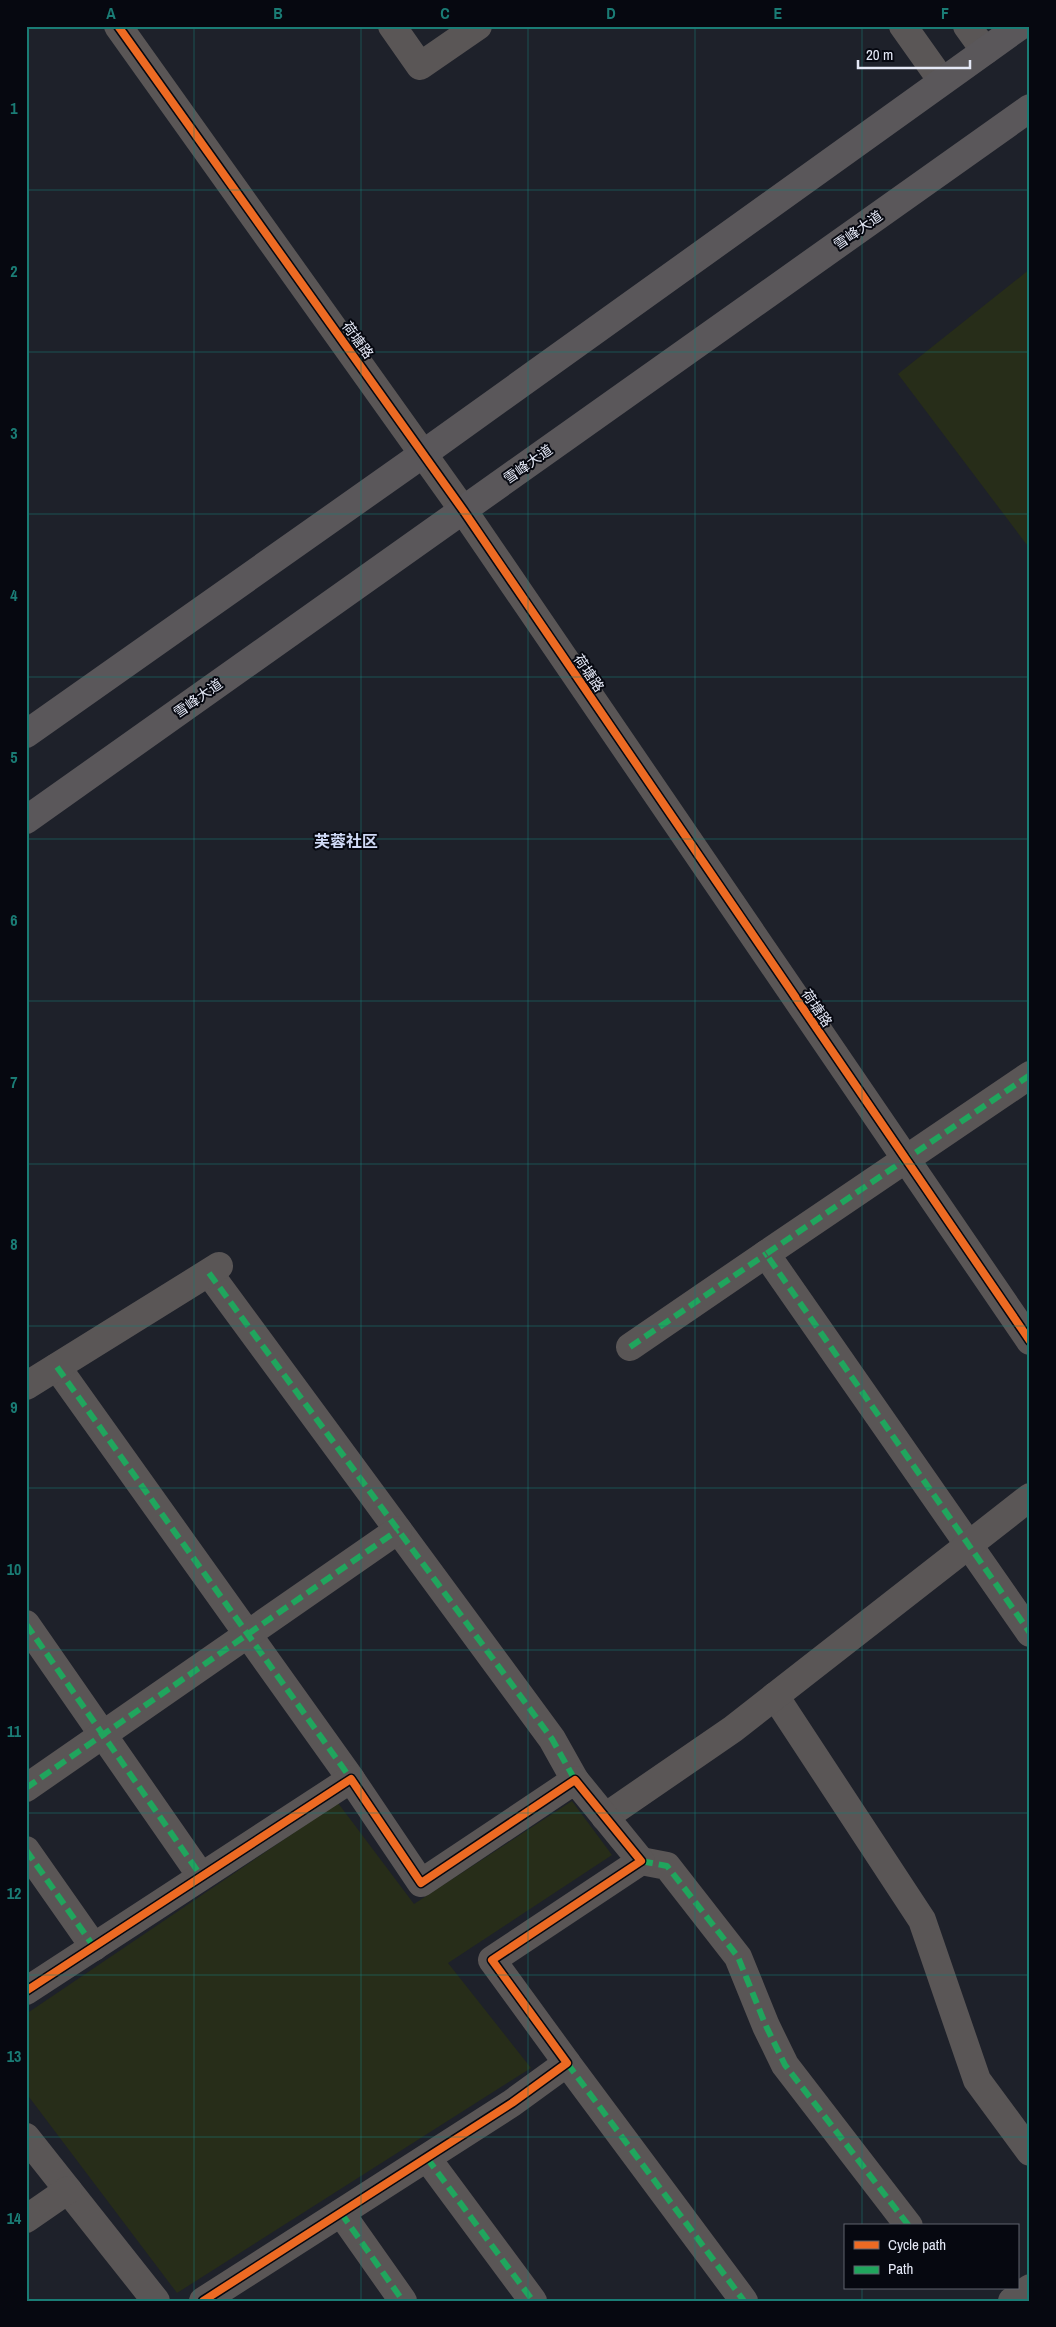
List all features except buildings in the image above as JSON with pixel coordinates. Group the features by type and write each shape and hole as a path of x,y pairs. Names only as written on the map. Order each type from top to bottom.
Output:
{"main road":[{"path":"26,734 423,454 1020,26"},
{"name":"雪峰大道","path":"26,820 1030,108"}],"street":[{"name":"荷塘路","path":"118,26 463,510 1030,1341"},
{"path":"392,26 420,66 478,26"},
{"path":"902,26 942,81"},
{"path":"967,26 985,51"},
{"path":"630,1347 1030,1075"},
{"path":"766,1254 1030,1633"},
{"path":"26,1386 214,1269 398,1530 552,1739 575,1780 641,1861 667,1866 738,1957 766,2026 785,2065 907,2224"},
{"path":"57,1367 351,1779 421,1883 575,1780"},
{"path":"605,1816 733,1729 1030,1497"},
{"path":"26,1788 398,1530"},
{"path":"26,1624 202,1876"},
{"path":"774,1696 922,1920 977,2080 1030,2152"},
{"path":"26,1991 351,1779"},
{"path":"26,1850 94,1947"},
{"path":"641,1861 492,1960 744,2301"},
{"path":"203,2301 512,2104 567,2063"},
{"path":"26,2137 156,2301"},
{"path":"427,2158 534,2301"},
{"path":"26,2219 68,2190"},
{"path":"341,2213 403,2301"},
{"path":"1012,2301 1030,2288"}],"green space":[{"path":"1030,269 1030,549 898,374"},
{"path":"572,1801 612,1855 448,1963 531,2068 177,2293 26,2093 26,2014 338,1803 414,1904"}],"marked path":[{"path":"1030,1075 766,1254 1030,1633"},
{"path":"630,1347 766,1254"},
{"path":"209,1273 552,1739 575,1780"},
{"path":"57,1367 351,1779"},
{"path":"26,1788 398,1530"},
{"path":"26,1624 201,1876"},
{"path":"26,1850 94,1947"},
{"path":"641,1861 667,1866 738,1957 766,2026 785,2065 907,2224"},
{"path":"567,2063 744,2301"},
{"path":"427,2158 533,2301"},
{"path":"341,2213 403,2301"}],"cycle path":[{"path":"118,26 463,510 1030,1341"},
{"path":"26,1991 351,1779 421,1883 575,1780 641,1861 492,1960 567,2063 512,2103 203,2301"}],"district":[{"name":"芙蓉社区","path":"346,841"}]}
